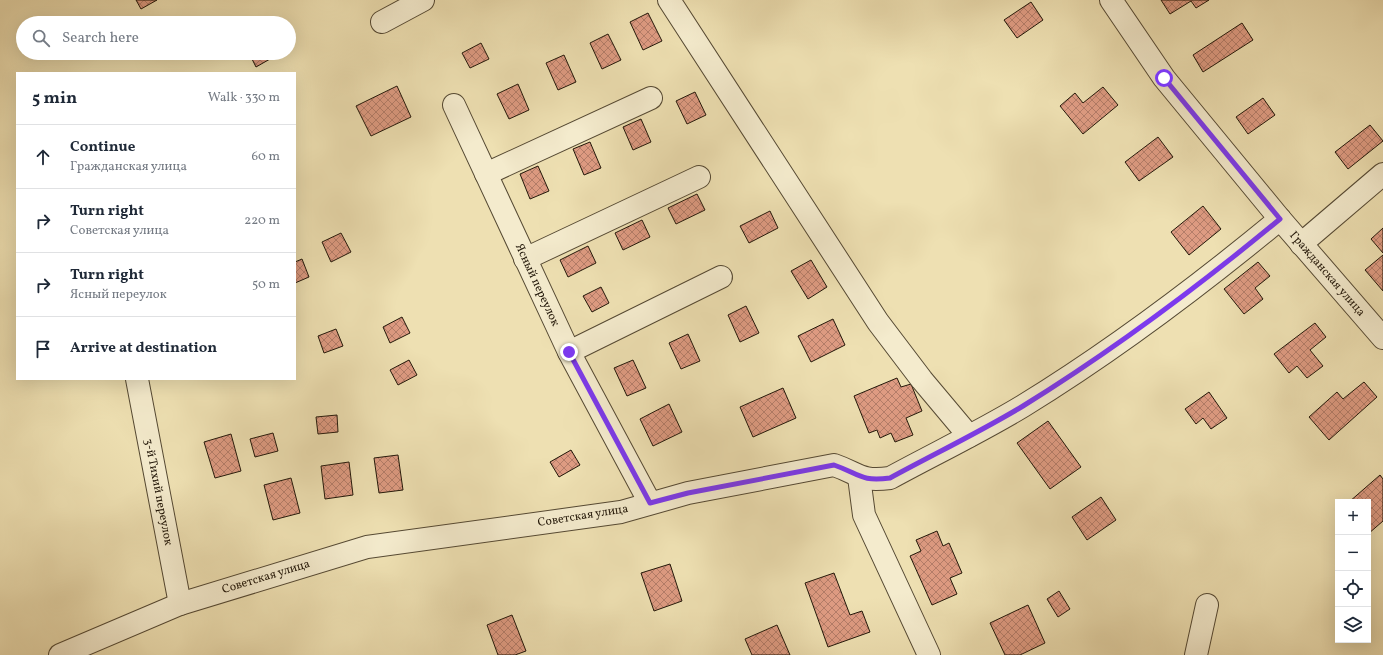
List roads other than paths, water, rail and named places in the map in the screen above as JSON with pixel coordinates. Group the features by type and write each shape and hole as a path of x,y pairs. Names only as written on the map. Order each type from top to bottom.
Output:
{"street":[{"path":"382,22 423,0"},
{"path":"669,0 878,322 922,380 969,436"},
{"name":"Гражданская улица","path":"1111,0 1164,78 1301,244 1383,338"},
{"path":"486,174 651,98"},
{"name":"Ясный переулок","path":"454,105 569,352 650,503"},
{"path":"1301,244 1383,174"},
{"path":"525,259 699,177"},
{"name":"Советская улица","path":"60,655 180,604 367,547 621,512 688,493 834,465 849,470 859,478 873,480 890,478 1022,406 1104,354 1249,245 1280,219"},
{"path":"569,352 721,277"},
{"name":"3-й Тихий переулок","path":"137,380 180,604"},
{"path":"859,478 864,515 929,655"},
{"path":"1196,655 1207,605"}]}
